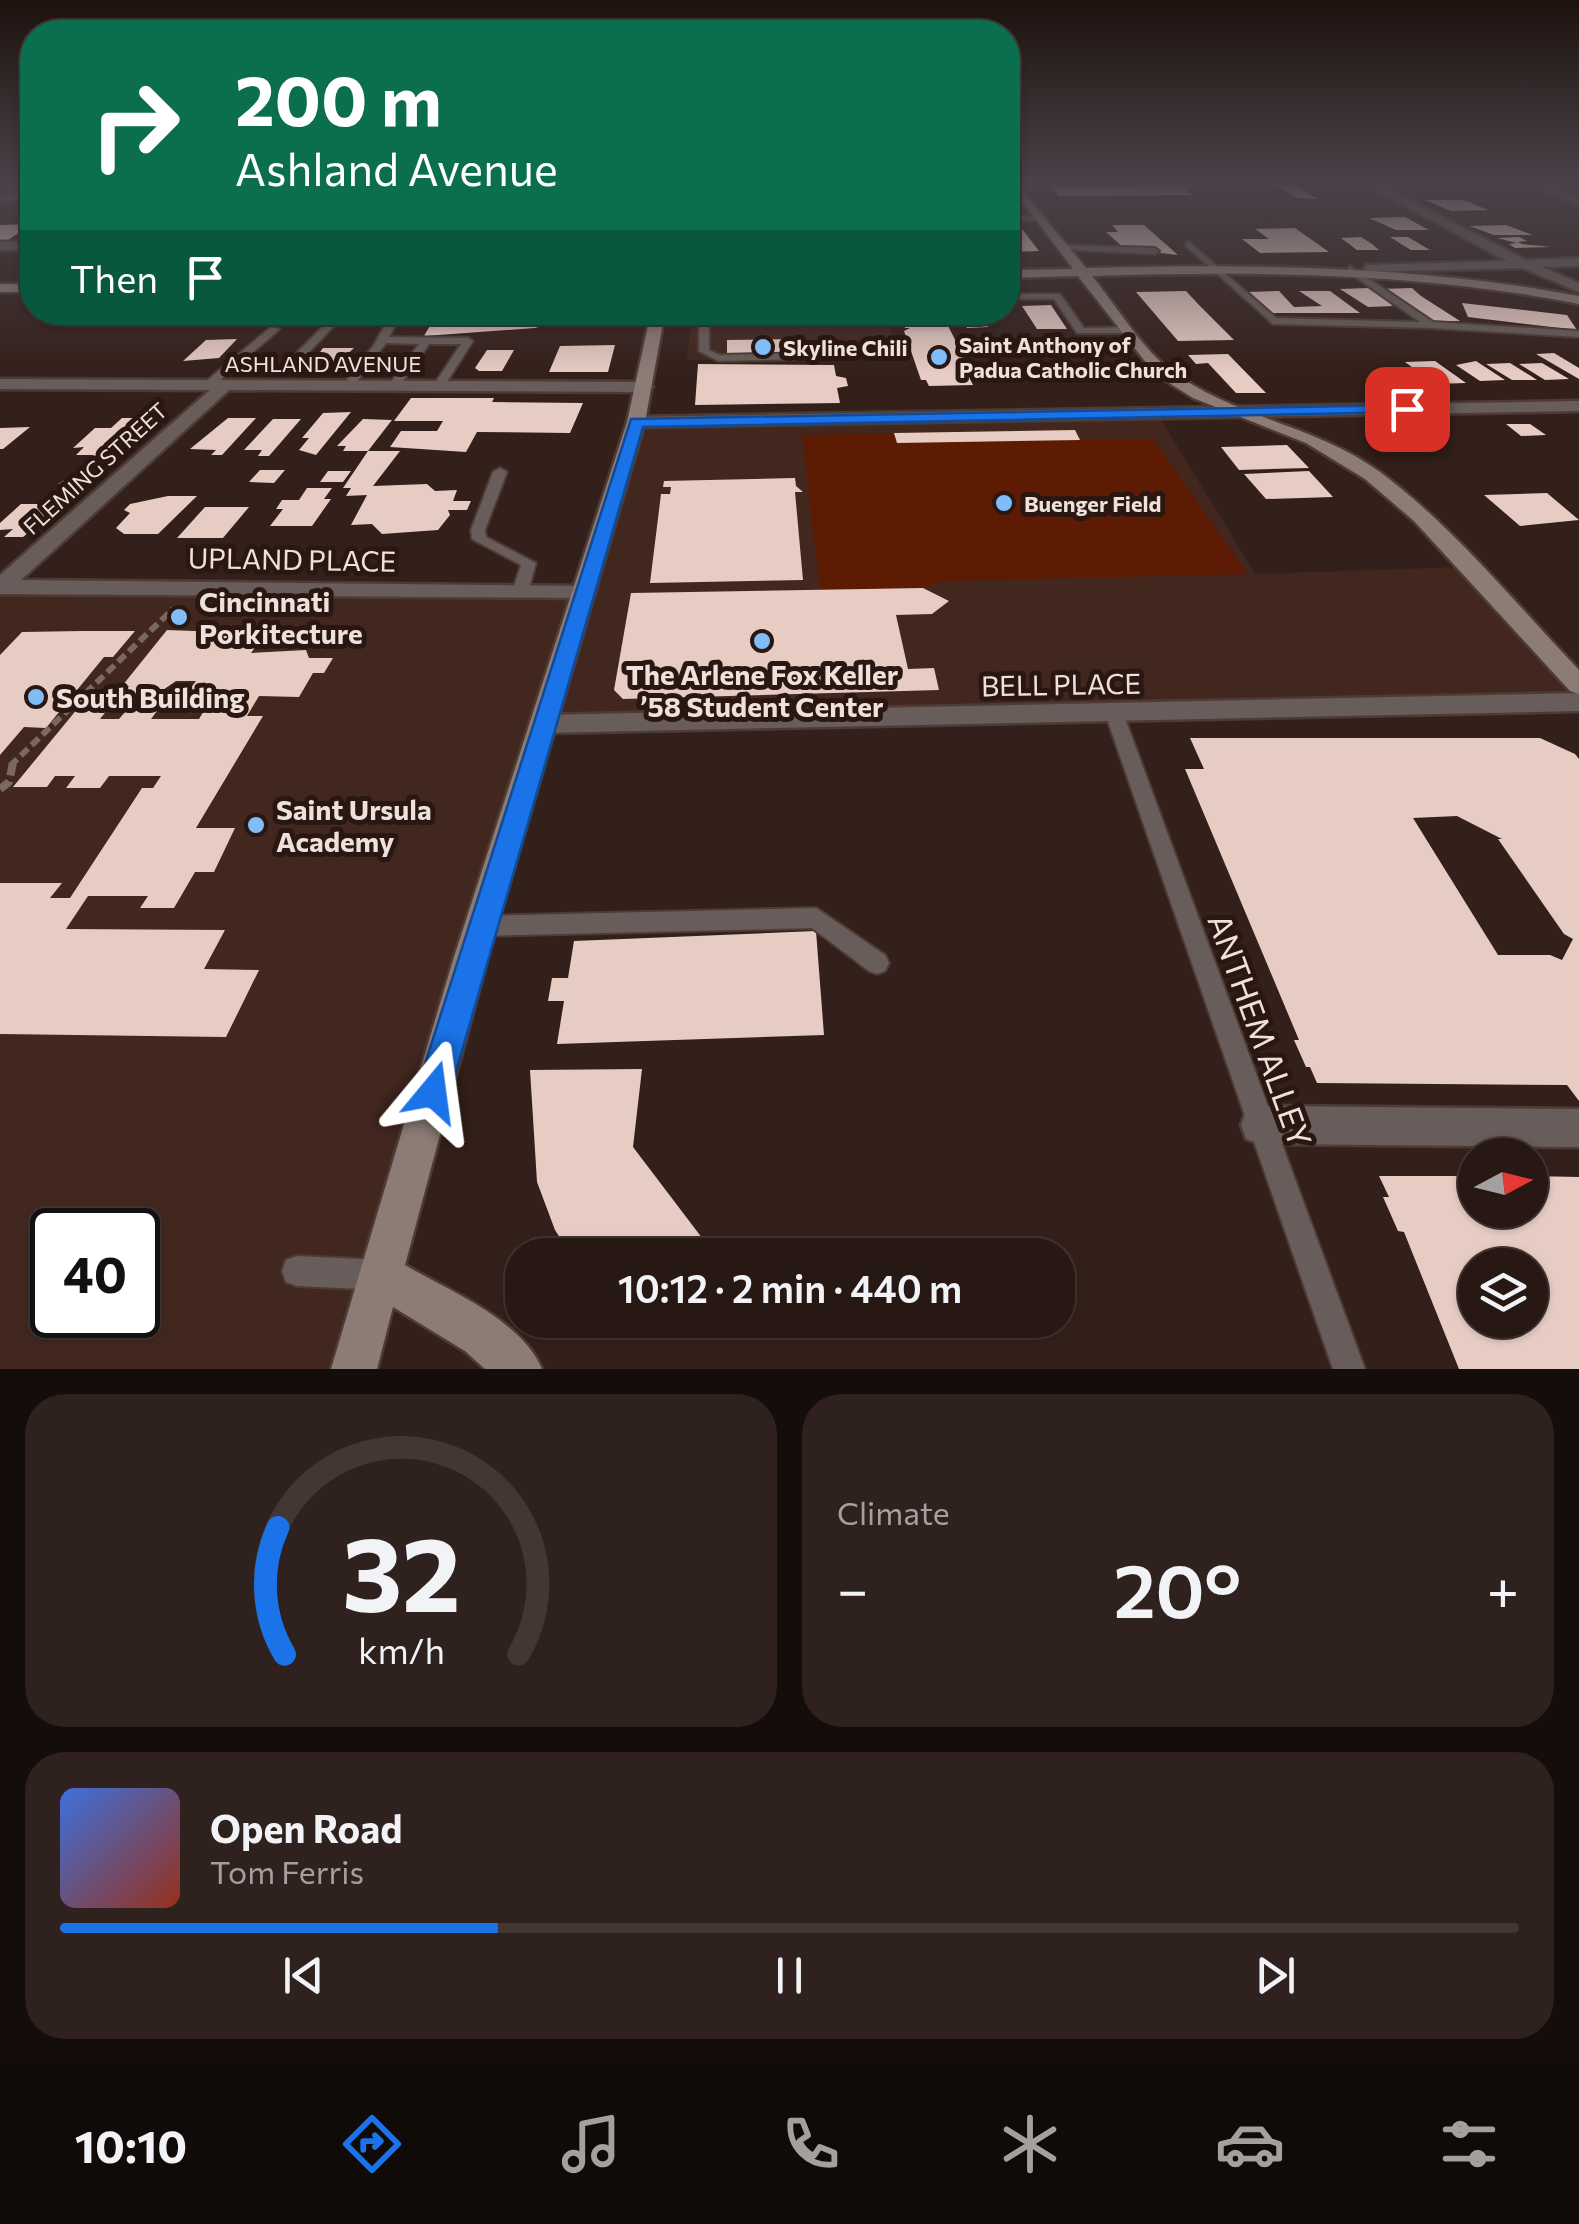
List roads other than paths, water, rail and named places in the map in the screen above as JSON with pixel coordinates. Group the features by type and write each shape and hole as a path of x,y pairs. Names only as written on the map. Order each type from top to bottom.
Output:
{"street":[{"path":"1489,246 1579,288"},
{"path":"1060,248 1161,371 1241,412 1312,439 1387,486 1579,685"},
{"path":"1020,274 1579,262"},
{"path":"1366,269 1484,282 1579,300"},
{"path":"354,1369 470,960 636,422 656,325"},
{"name":"ASHLAND AVENUE","path":"0,384 645,387"},
{"name":"FLEMING STREET","path":"0,587 216,386"},
{"path":"636,422 1579,406"},
{"name":"UPLAND PLACE","path":"0,587 584,592"},
{"name":"BELL PLACE","path":"544,724 1579,702"},
{"path":"1260,1125 1579,1128"},
{"path":"381,1275 481,1335 519,1369"}],"lane":[{"path":"1060,248 1156,252"},
{"path":"1180,249 1197,251 1273,320 1431,324 1579,334"},
{"path":"1123,252 1142,272"},
{"path":"1350,269 1431,324"},
{"path":"1020,297 1057,296 1082,331 1127,330"},
{"path":"287,369 330,325"},
{"path":"348,386 390,325"},
{"path":"704,328 704,350 718,358 818,356 826,353 825,346"},
{"path":"216,386 274,329"},
{"path":"394,386 427,339"},
{"path":"381,340 468,341 439,386"},
{"path":"500,472 478,530 480,538 490,546 529,563 520,592"},
{"name":"ANTHEM ALLEY","path":"1114,713 1349,1369"},
{"path":"481,926 816,918 878,963"},
{"path":"298,1272 381,1275"}],"place":[{"name":"Skyline Chili","path":"763,347"},
{"name":"Saint Anthony of Padua Catholic Church","path":"939,357"},
{"name":"Buenger Field","path":"1004,503"},
{"name":"Cincinnati Porkitecture","path":"179,617"},
{"name":"The Arlene Fox Keller ’58 Student Center","path":"762,641"},
{"name":"South Building","path":"36,697"},
{"name":"Saint Ursula Academy","path":"256,825"}]}
